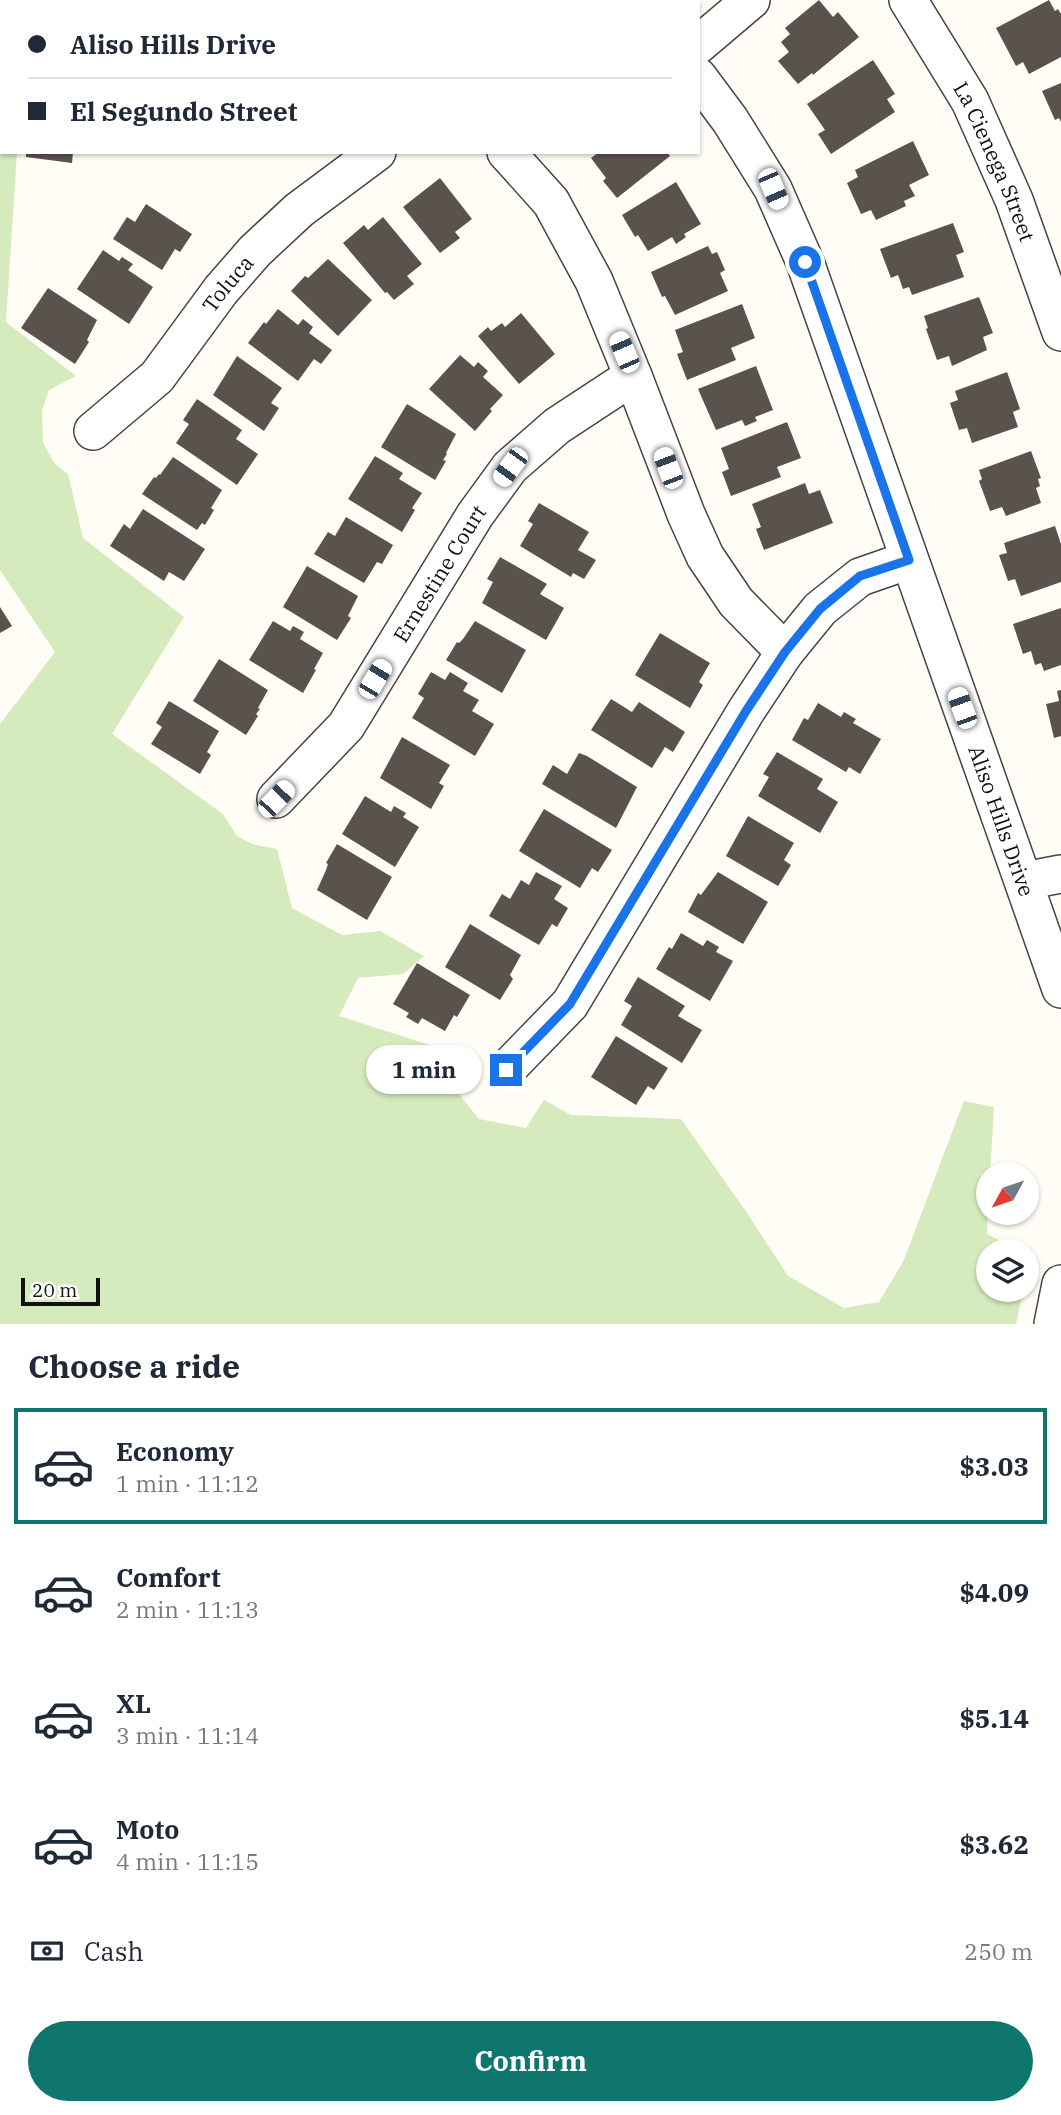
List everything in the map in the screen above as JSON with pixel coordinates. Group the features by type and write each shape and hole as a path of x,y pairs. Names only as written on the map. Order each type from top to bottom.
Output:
{"street":[{"path":"700,43 751,0"},
{"name":"La Cienega Street","path":"908,0 970,101 1014,200 1061,332"},
{"name":"Aliso Hills Drive","path":"700,79 730,120 773,189 805,262 1061,989"},
{"name":"Toluca","path":"93,431 157,377 221,290 255,251 299,210 374,154"},
{"path":"508,154 551,202 594,281 634,376 686,514 705,555 736,602 785,652"},
{"name":"Ernestine Court","path":"276,799 346,726 475,515 510,467 557,426 634,376"},
{"path":"506,1070 570,1004 746,711 785,652 820,609 860,576 909,560"},
{"path":"1024,881 1061,874"},
{"path":"1054,1324 1061,1284"}],"green space":[{"path":"0,154 17,154 6,322 76,376 49,390 42,411 43,442 54,463 68,474 83,538 184,617 112,734 223,814 237,836 252,844 277,849 292,908 342,935 380,931 424,956 403,974 358,978 339,1016 452,1052 453,1080 462,1098 479,1119 526,1128 544,1100 571,1115 681,1119 788,1276 844,1308 879,1302 903,1262 964,1101 994,1107 991,1162 976,1162 976,1225 987,1225 987,1234 997,1239 976,1239 976,1302 1021,1302 1016,1324 0,1324 0,724 55,652 0,570"}],"building":[{"path":"819,0 833,17 838,12 859,37 798,84 778,61 789,52 781,42 790,34 785,28"},
{"path":"1049,0 1055,11 1058,9 1061,14 1061,57 1029,74 1023,62 1016,66 996,28"},
{"path":"873,60 895,94 887,99 895,112 831,154 818,134 825,130 807,104"},
{"path":"1061,83 1061,122 1059,118 1055,120 1042,91"},
{"path":"913,141 929,175 909,185 915,196 904,201 906,206 876,220 871,210 861,214 847,183 858,177 855,170"},
{"path":"26,154 73,154 72,163 26,157"},
{"path":"596,154 670,156 617,198 603,181 606,178 591,158"},
{"path":"440,178 472,219 455,232 460,238 440,253 403,207"},
{"path":"676,182 701,224 684,234 686,237 676,244 672,237 648,251 638,235 635,237 622,215"},
{"path":"146,204 192,234 180,252 175,249 162,270 113,239 127,217 135,222"},
{"path":"383,217 422,264 407,276 414,284 394,300 343,243 364,225 368,230"},
{"path":"953,223 964,252 956,255 964,277 912,295 909,287 903,289 898,275 891,278 880,249"},
{"path":"708,246 712,254 717,252 725,270 720,273 728,291 675,315 665,296 662,297 651,272"},
{"path":"103,250 119,261 122,257 133,264 128,270 153,287 129,324 77,289"},
{"path":"328,259 372,300 338,336 291,291 305,276 308,278"},
{"path":"48,288 97,320 87,340 89,342 75,364 21,328"},
{"path":"979,297 993,333 983,337 987,350 952,366 949,356 937,360 924,316"},
{"path":"742,304 755,338 731,348 736,360 687,380 677,354 683,352 675,330"},
{"path":"278,309 298,325 303,319 313,327 309,333 332,350 321,364 314,359 298,381 248,343"},
{"path":"521,313 555,354 519,384 478,336 488,327 491,331 502,323 505,327"},
{"path":"460,355 474,367 478,362 488,371 483,377 503,395 475,431 429,389"},
{"path":"237,356 282,388 271,403 279,408 264,431 213,395"},
{"path":"756,366 773,410 755,417 757,421 745,426 742,420 716,430 698,389"},
{"path":"1007,372 1020,409 1013,412 1018,427 972,443 967,428 959,430 950,403 958,400 955,391"},
{"path":"197,399 242,430 236,439 258,454 237,485 176,443 189,424 183,420"},
{"path":"407,404 456,434 443,460 446,461 435,480 381,447"},
{"path":"787,422 801,458 777,467 781,477 731,496 722,472 729,469 721,448"},
{"path":"1031,451 1041,478 1038,479 1040,486 1036,488 1041,503 1006,516 1002,507 990,511 979,481 982,479 979,470"},
{"path":"375,456 403,473 399,479 422,493 402,532 348,499"},
{"path":"173,457 222,490 205,525 202,523 197,530 142,494"},
{"path":"805,483 809,494 820,490 833,523 764,550 756,529 761,527 752,504"},
{"path":"539,503 589,532 578,550 596,560 584,579 573,573 571,577 520,546 533,524 528,521"},
{"path":"143,509 205,549 184,581 169,572 164,581 110,546 124,524 130,529"},
{"path":"346,517 393,545 382,564 377,562 364,583 314,554 328,532 335,536"},
{"path":"1055,526 1061,544 1061,582 1021,596 1015,579 1008,581 999,555 1007,553 1004,543"},
{"path":"500,557 547,584 540,594 564,608 546,640 482,603 493,582 487,579"},
{"path":"307,566 358,596 348,616 351,618 337,640 283,607"},
{"path":"0,607 12,626 0,633"},
{"path":"1061,608 1061,665 1044,671 1041,663 1035,665 1031,651 1023,654 1013,624"},
{"path":"273,621 290,631 293,626 304,632 300,639 323,653 303,693 249,660"},
{"path":"475,621 526,650 502,693 446,660"},
{"path":"660,633 710,663 699,682 703,685 690,708 635,675"},
{"path":"219,659 268,690 258,708 258,716 246,735 193,701"},
{"path":"431,672 445,680 450,672 468,683 463,691 479,700 472,711 494,724 475,756 412,718 424,698 418,694"},
{"path":"1061,690 1061,736 1054,738 1046,704 1059,701 1057,691"},
{"path":"611,699 632,712 639,702 685,732 673,752 665,747 652,768 591,730"},
{"path":"169,701 219,731 207,752 211,755 200,774 151,744 162,727 156,723"},
{"path":"818,703 841,717 844,712 856,719 853,723 881,739 860,774 849,767 846,772 792,740 804,718 808,720"},
{"path":"402,737 450,765 439,783 444,786 431,809 380,778"},
{"path":"777,752 823,779 817,789 838,802 820,833 758,796 769,777 763,774"},
{"path":"579,753 637,787 616,828 542,784 553,765 567,774"},
{"path":"365,796 391,812 394,806 406,813 403,817 419,827 395,867 342,834"},
{"path":"544,809 612,850 598,872 592,868 580,888 519,851"},
{"path":"748,816 794,843 784,860 791,865 778,886 726,856"},
{"path":"337,844 392,877 367,920 317,890 328,864 326,863"},
{"path":"536,872 562,886 554,899 568,908 557,927 552,924 539,945 489,916 502,894 510,899 521,880 529,885"},
{"path":"718,872 768,902 743,944 688,912 698,893 701,895"},
{"path":"470,924 521,955 510,975 513,979 500,1000 445,967"},
{"path":"681,933 703,946 707,940 719,947 716,952 733,961 710,1001 656,969"},
{"path":"417,963 470,995 445,1031 422,1018 418,1024 406,1017 409,1013 393,1004"},
{"path":"638,977 685,1006 678,1016 702,1030 682,1063 621,1025 632,1006 624,1001"},
{"path":"616,1036 668,1068 654,1090 648,1086 636,1105 591,1077"}],"route":[{"path":"506,1070 570,1004 746,711 785,652 820,609 860,576 909,560 805,262"}]}
